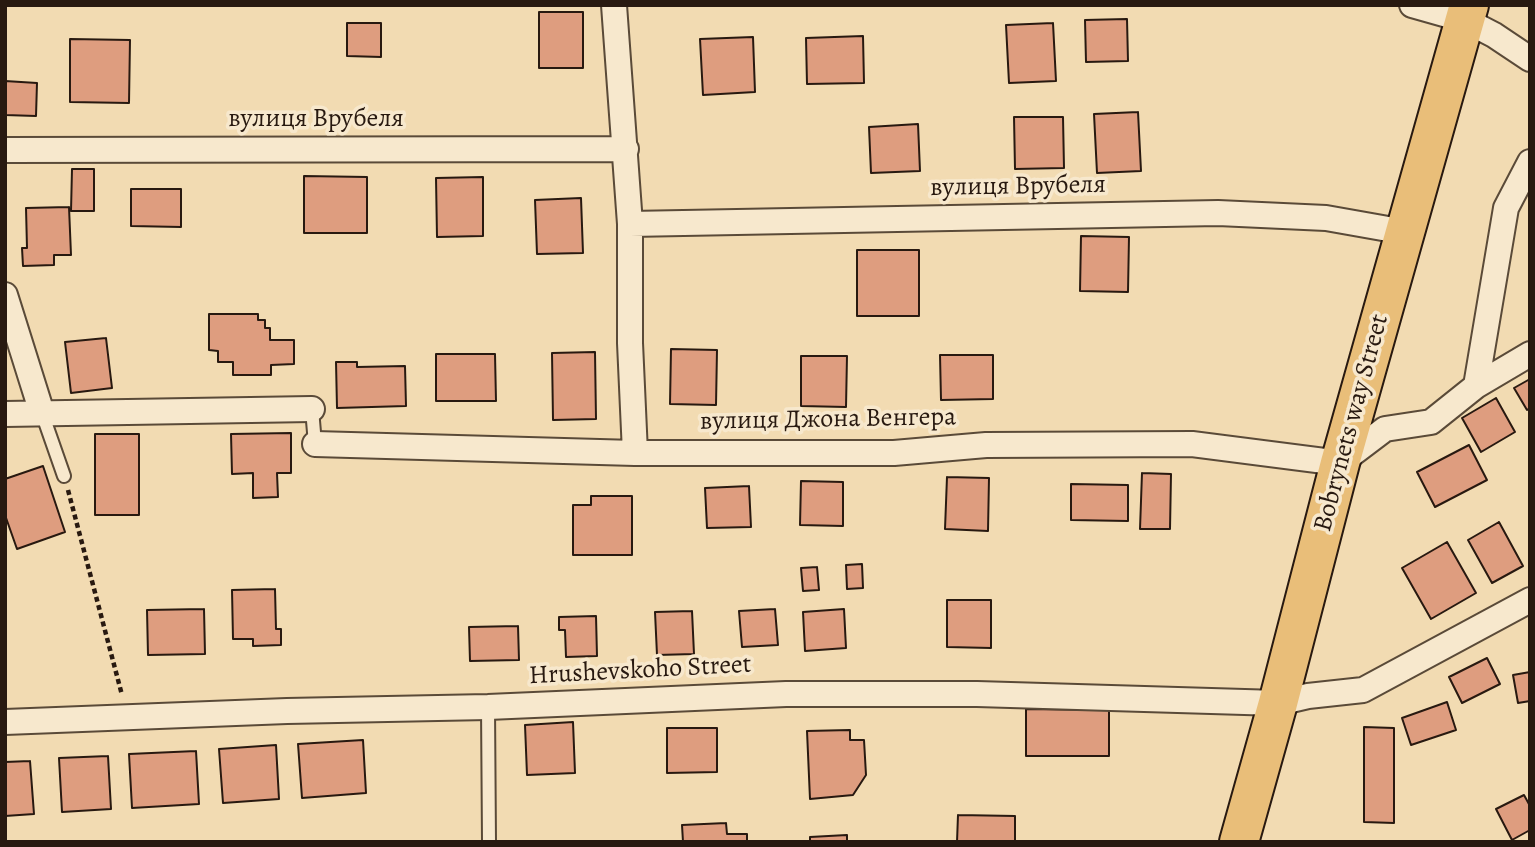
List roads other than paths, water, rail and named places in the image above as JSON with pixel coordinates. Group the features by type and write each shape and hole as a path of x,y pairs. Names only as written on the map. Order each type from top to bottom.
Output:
{"main road":[{"name":"Bobrynets way Street","path":"1239,842 1340,463 1467,13"}],"street":[{"path":"614,5 631,224 630,343 635,453"},
{"path":"1412,5 1467,13 1530,59"},
{"name":"вулиця Врубеля","path":"5,150 626,149"},
{"path":"1476,386 1506,208 1530,162"},
{"name":"вулиця Врубеля","path":"631,224 1218,213 1326,218 1405,232"},
{"path":"5,295 42,413"},
{"path":"1340,463 1385,429 1431,422 1476,386 1530,354"},
{"path":"5,414 313,409"},
{"name":"вулиця Джона Венгера","path":"315,444 635,453 894,453 986,445 1192,444 1340,463"},
{"name":"Hrushevskoho Street","path":"5,722 128,716 488,707 786,694 977,694 1278,703 1308,696 1363,690 1530,600"}],"lane":[{"path":"313,409 315,444"},
{"path":"42,413 64,476"},
{"path":"488,707 489,842"}]}
